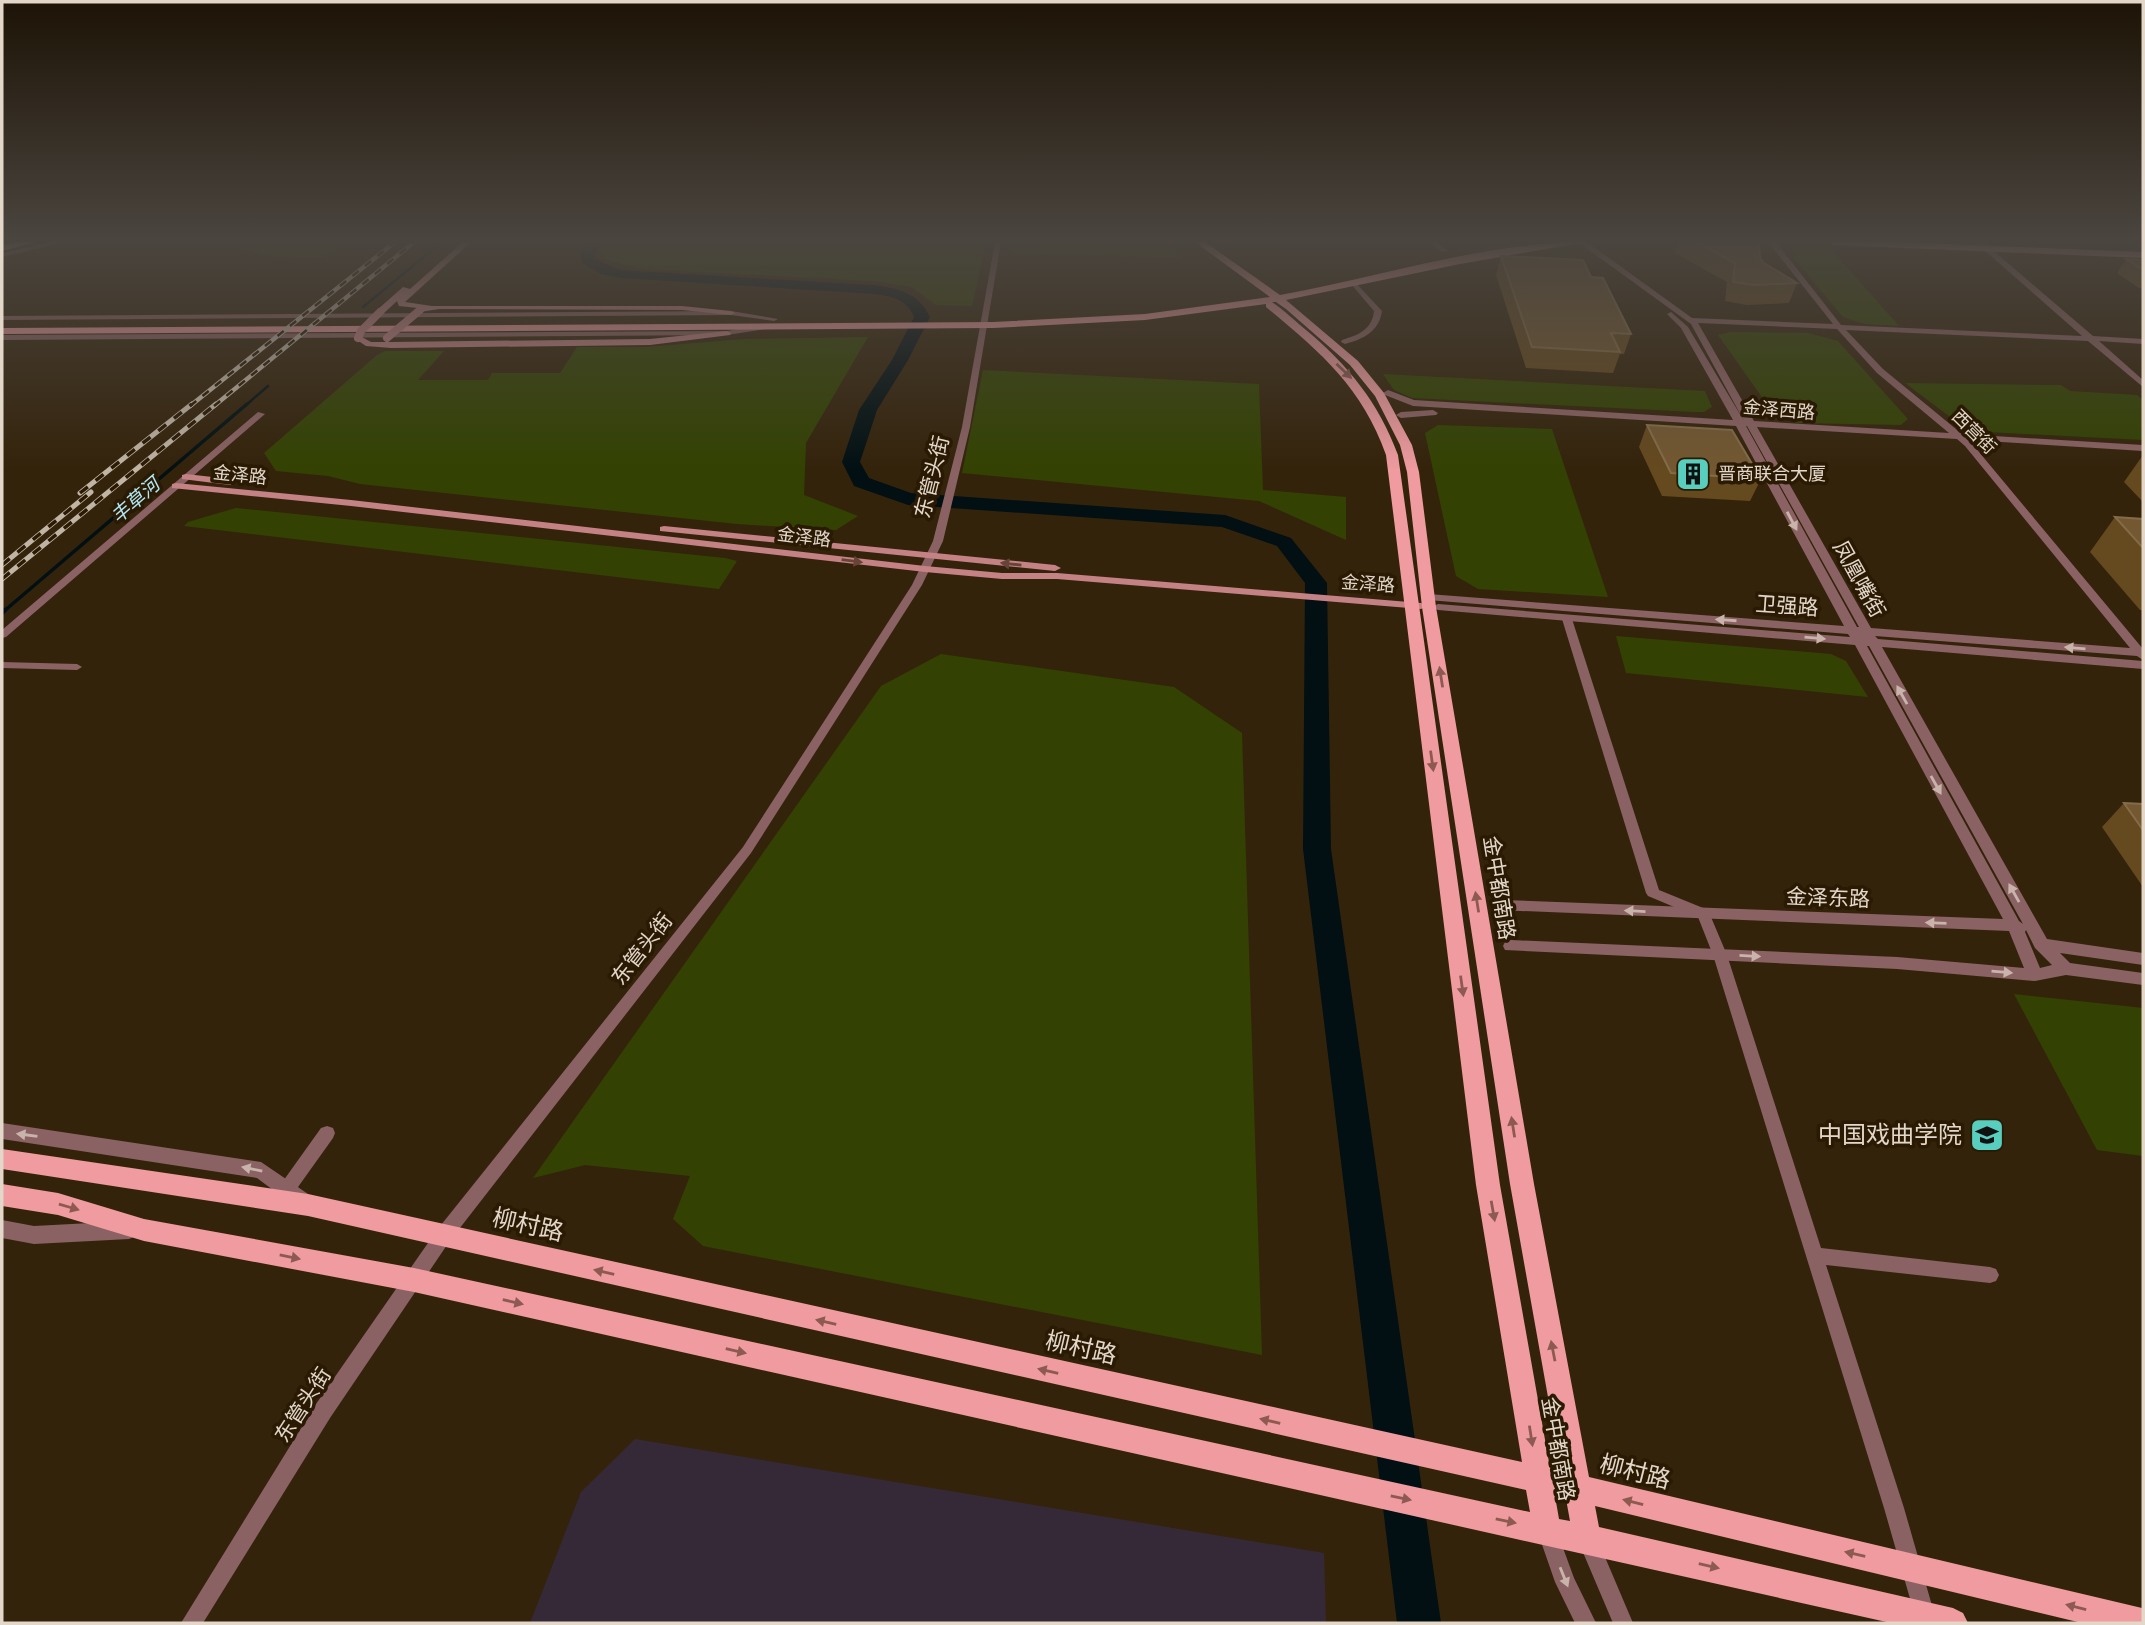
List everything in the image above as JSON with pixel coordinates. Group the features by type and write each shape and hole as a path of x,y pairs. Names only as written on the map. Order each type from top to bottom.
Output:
{"main road":[{"path":"374,318 360,331 358,338 369,344 387,341 650,342 727,333"},
{"path":"387,341 412,318"},
{"path":"2,324 889,323 1089,318"},
{"name":"金中都南路","path":"1301,318 1321,331 1354,363 1393,415 1406,445 1413,472 1419,601 1488,1185 1547,1530"},
{"path":"2,331 772,322"},
{"name":"金泽路","path":"186,477 928,563 1002,576 1057,576 1419,601"},
{"name":"金泽路","path":"176,486 928,563"},
{"name":"金中都南路","path":"1419,601 1587,1538"},
{"name":"柳村路","path":"2,1159 308,1205 1579,1488 2142,1623"},
{"path":"2,1195 58,1203 144,1230 414,1280 1587,1538 1935,1621"}],"street":[{"path":"2,318 26,318"},
{"path":"753,318 772,322"},
{"name":"东管头街","path":"191,1623 323,1411 443,1236 747,850 928,563 946,511 966,427 985,318"},
{"path":"1345,342 1373,328 1378,318"},
{"name":"凤凰嘴街","path":"1681,318 1686,321 1866,631 2044,947 2066,969"},
{"name":"西营街","path":"1833,318 1891,381 1965,441 2143,657"},
{"path":"2073,318 2143,375"},
{"path":"1686,321 2143,342"},
{"path":"2,338 727,333 772,322"},
{"path":"2099,340 2143,384"},
{"path":"1388,393 1414,408"},
{"path":"1401,415 1414,408"},
{"name":"金泽西路","path":"1414,408 2143,454"},
{"path":"2,635 261,414"},
{"name":"凤凰嘴街","path":"1748,428 1850,630 2014,925 2035,975"},
{"name":"金泽西路","path":"1965,441 2143,448"},
{"name":"卫强路","path":"1419,601 1567,619 1857,642 2143,657"},
{"name":"卫强路","path":"1419,601 1866,631 2143,657"},
{"path":"1567,619 1653,893 1703,914 1720,955 1911,1567 1935,1621"},
{"path":"2,665 77,667"},
{"name":"金泽东路","path":"1503,905 2014,925"},
{"path":"2014,925 2044,947 2143,959"},
{"path":"1511,946 1897,963 2035,975 2066,969 2143,979"},
{"path":"2,1131 261,1170 308,1205"},
{"path":"287,1189 327,1133"},
{"path":"2,1230 34,1235 144,1230"},
{"path":"1816,1256 1990,1275"},
{"name":"金中都南路","path":"1547,1530 1565,1582 1586,1623"},
{"name":"金中都南路","path":"1587,1538 1607,1591 1623,1623"}],"shaded area":[{"path":"635,1439 1324,1553 1326,1623 530,1623 581,1492"}],"green space":[{"path":"1846,318 1892,318 1899,326 1865,324"},
{"path":"1730,332 1808,333 1838,341 1908,419 1901,425 1797,423 1771,410 1718,335"},
{"path":"868,337 806,443 804,495 858,516 836,530 737,524 360,484 328,476 276,471 264,453 385,351 444,351 418,380 488,380 492,373 560,373 577,347 646,347 745,339"},
{"path":"983,370 1259,384 1263,490 1346,497 1346,540 1259,501 962,473"},
{"path":"1383,374 1705,391 1712,407 1704,412 1695,412 1412,398 1394,390"},
{"path":"1905,383 2061,385 2070,391 2137,395 2143,400 2143,440 1987,432 1962,426"},
{"path":"1438,425 1552,429 1608,597 1478,589 1456,576 1425,433"},
{"path":"236,508 737,561 719,589 184,526 188,522"},
{"path":"1616,636 1831,654 1846,661 1868,697 1626,673"},
{"path":"941,654 1174,687 1242,733 1262,1355 703,1246 673,1219 690,1176 585,1165 533,1178 881,686"},
{"path":"2014,994 2143,1008 2143,1156 2097,1150"}],"building":[{"path":"1522,318 1623,318 1631,334 1611,333 1620,352 1532,347"},
{"path":"1647,425 1732,430 1761,479 1671,473"},
{"path":"2115,517 2143,519 2143,548"},
{"path":"2124,803 2143,804 2143,830"}],"waterway":[{"path":"922,318 900,360 868,410 851,462 861,482 908,499 1225,521 1284,542 1316,583 1317,849 1419,1623"},
{"name":"丰草河","path":"245,406 268,386"},
{"name":"丰草河","path":"3,612 247,404"}],"railway":[{"path":"190,406 300,318"},
{"path":"214,406 322,318"},
{"path":"80,493 192,404"},
{"path":"2,579 216,404"},
{"path":"2,565 91,492"}],"place":[{"name":"晋商联合大厦","path":"1693,474"},
{"name":"中国戏曲学院","path":"1987,1135"}]}
